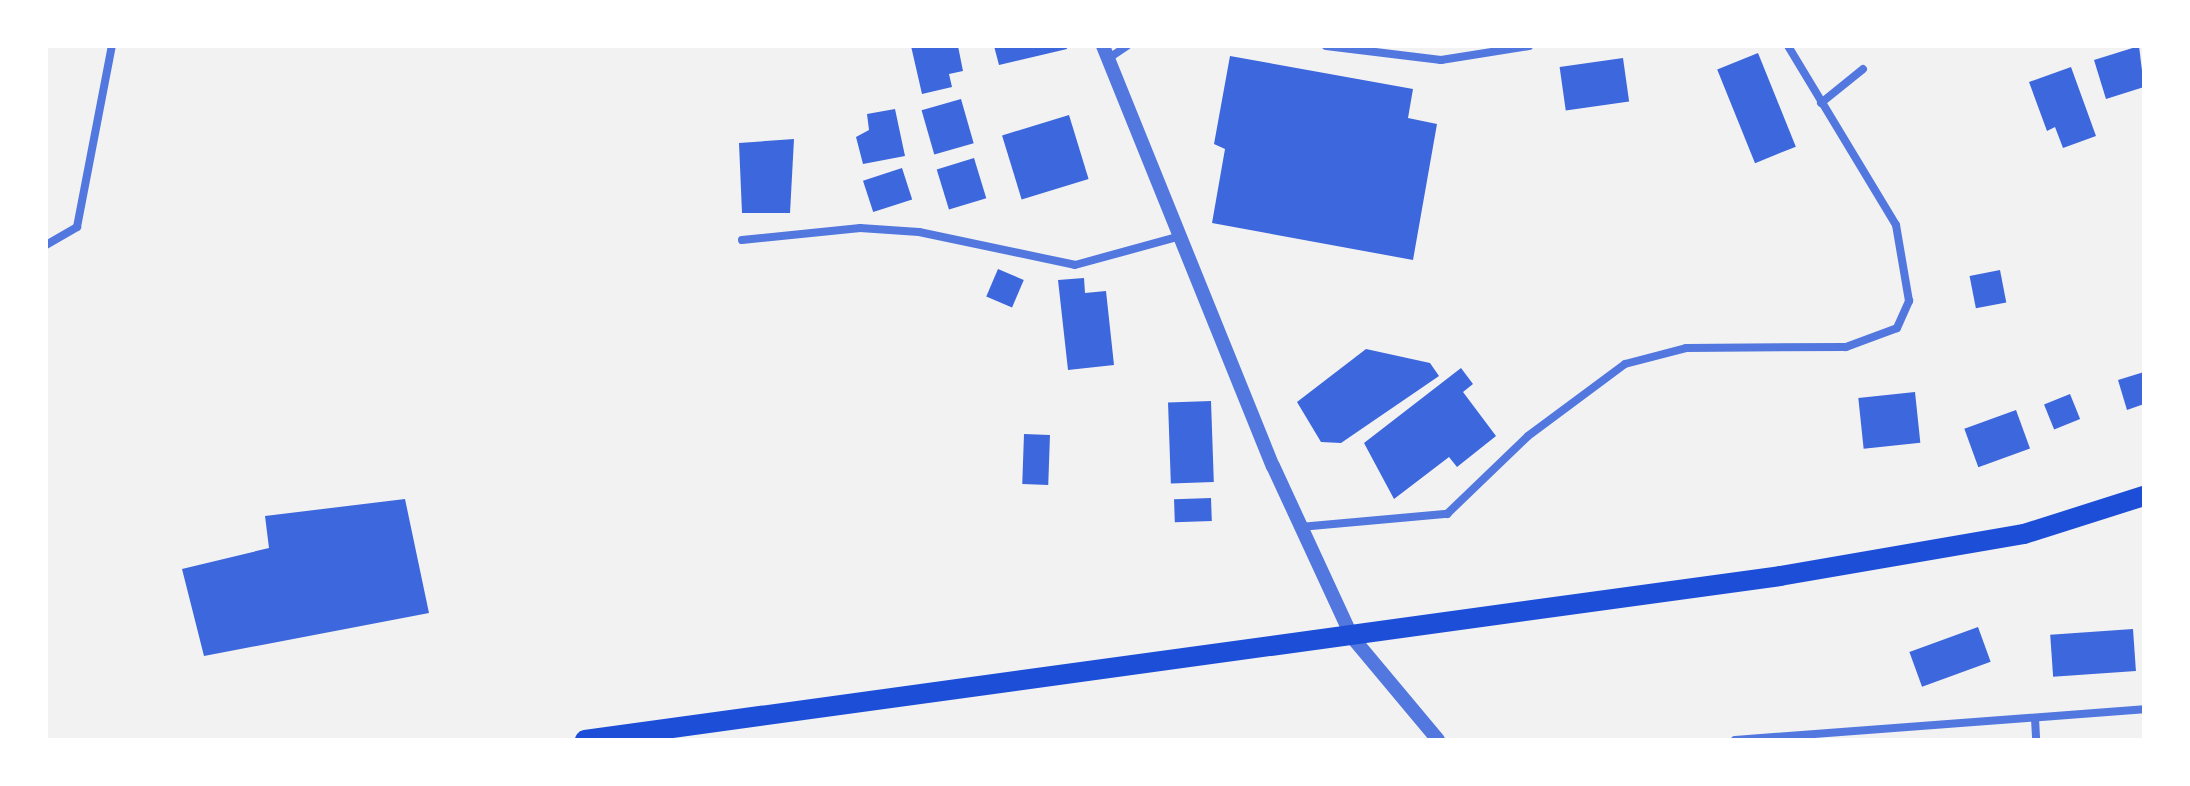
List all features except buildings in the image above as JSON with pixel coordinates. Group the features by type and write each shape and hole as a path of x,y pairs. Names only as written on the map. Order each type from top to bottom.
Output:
{"main road":[{"path":"585,740 1352,637 2024,534 2144,496"}],"street":[{"path":"46,245 77,227 112,46"},
{"path":"1127,46 1106,52 1300,527 1352,637 1438,740"},
{"path":"1326,46 1441,60 1529,46"},
{"path":"1300,527 1447,514 1539,428 1625,364 1686,348 1846,347 1897,328 1909,301 1896,225 1788,46"},
{"path":"1821,103 1863,69"},
{"path":"742,240 889,230 1075,265 1181,236"},
{"path":"1735,740 1852,736 2144,709"},
{"path":"2035,718 2036,740"}]}
